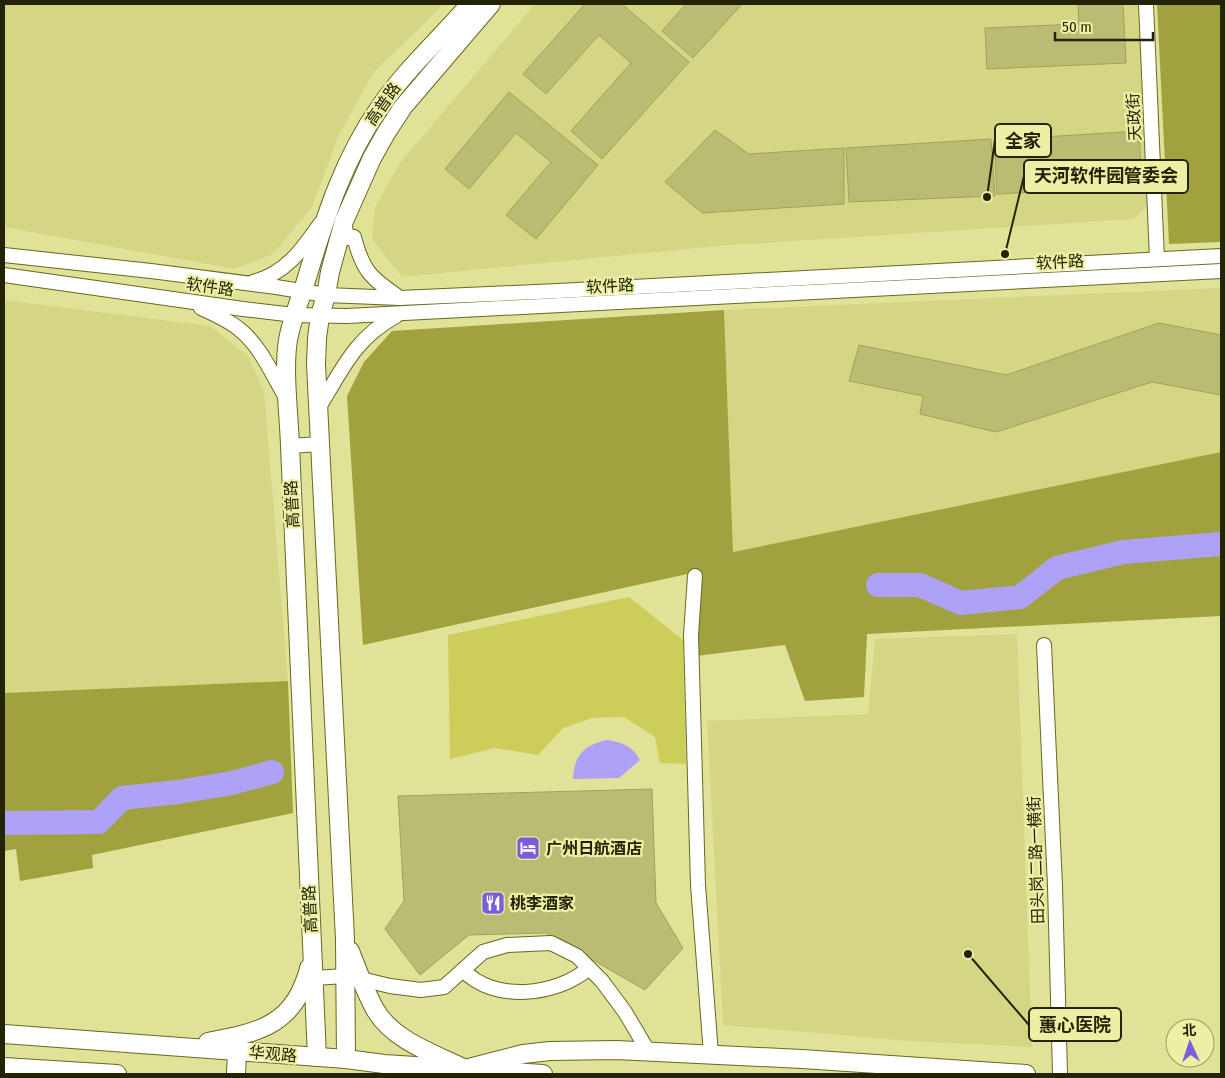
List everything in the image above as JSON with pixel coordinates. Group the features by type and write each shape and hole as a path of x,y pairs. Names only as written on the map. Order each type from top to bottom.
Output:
{"main road":[{"name":"高普路","path":"317,1057 288,402 288,340 294,315 325,218 350,157 379,108 409,69 470,4"},
{"name":"高普路","path":"346,1059 354,977 345,939 316,364 320,316 344,220 372,158 403,107 491,4"},
{"path":"186,1047 261,1030 284,1016 300,994 309,972 312,948"},
{"path":"354,977 377,1012 390,1027 412,1043 465,1069 523,1054 550,1051 648,1051 1026,1074"},
{"name":"华观路","path":"4,1034 542,1074"},
{"path":"236,1074 237,1051"},
{"path":"4,1067 117,1074"}],"street":[{"name":"天政街","path":"1146,4 1157,259"},
{"path":"247,283 262,280 276,273 300,254 325,218"},
{"path":"344,220 347,238 354,237 367,272 377,282 400,298"},
{"name":"软件路","path":"4,255 247,283 326,295 400,298 548,292 1221,256"},
{"name":"软件路","path":"4,275 148,295 189,303 294,315 320,316 399,314 1221,271"},
{"path":"189,303 228,321 250,339 288,402"},
{"path":"319,407 354,350 376,328 399,314"},
{"path":"290,446 320,444"},
{"path":"695,576 691,635 698,885 711,1054"},
{"name":"田头岗二路一横街","path":"1044,645 1055,886 1060,1074"},
{"path":"313,978 354,977 390,986 420,990 444,987 483,952 507,945 551,943 577,956 602,981 626,1012 648,1051"},
{"path":"464,970 472,979 500,990 527,992 555,986 580,976 589,968"}],"shaded area":[{"path":"4,4 444,4 373,73 338,137 312,207 273,254 235,269 4,227"},
{"path":"535,4 1142,4 1151,203 1133,219 717,246 402,277 372,239 375,207 400,163"},
{"path":"1157,4 1221,4 1221,242 1169,244"},
{"path":"1221,288 1221,452 733,552 724,310"},
{"path":"4,300 210,326 248,356 264,391 288,681 4,693"},
{"path":"724,310 733,552 1221,452 1221,616 867,634 864,697 805,701 785,645 696,656 701,571 363,645 347,396 364,362 392,331"},
{"path":"629,597 683,640 686,764 660,763 655,737 624,717 592,718 563,728 538,755 495,748 450,759 448,635"},
{"path":"1017,634 1032,1047 910,1041 723,1025 707,721 868,714 875,639"},
{"path":"288,681 293,813 92,855 93,868 20,881 16,849 4,851 4,693"},
{"path":"607,740 626,746 634,751 640,760 619,778 573,779 575,763 582,752 592,745"}],"building":[{"path":"585,4 622,4 689,62 602,159 571,131 631,63 599,35 546,94 523,74"},
{"path":"686,4 742,4 693,58 662,31"},
{"path":"1078,4 1123,4 1126,63 987,69 985,28 1079,24"},
{"path":"509,92 598,165 536,239 506,215 551,162 516,133 469,189 445,169"},
{"path":"715,130 749,154 844,148 844,204 702,213 665,182"},
{"path":"1139,131 1142,187 997,194 994,140"},
{"path":"991,139 995,196 849,202 846,148"},
{"path":"1159,323 1221,335 1221,395 1152,382 996,432 920,414 923,396 849,381 859,345 1006,375"},
{"name":"广州日航酒店","path":"652,789 656,903 683,948 645,990 546,933 469,935 420,975 385,929 404,901 398,796"}],"waterway":[{"path":"878,585 920,585 961,603 1020,597 1057,568 1123,552 1221,544"},
{"path":"4,823 99,822 122,798 178,792 232,783 272,772"}],"place":[{"name":"全家","path":"987,197"},
{"name":"天河软件园管委会","path":"1005,254"},
{"name":"广州日航酒店","path":"528,848"},
{"name":"桃李酒家","path":"493,903"},
{"name":"蕙心医院","path":"968,954"}]}
